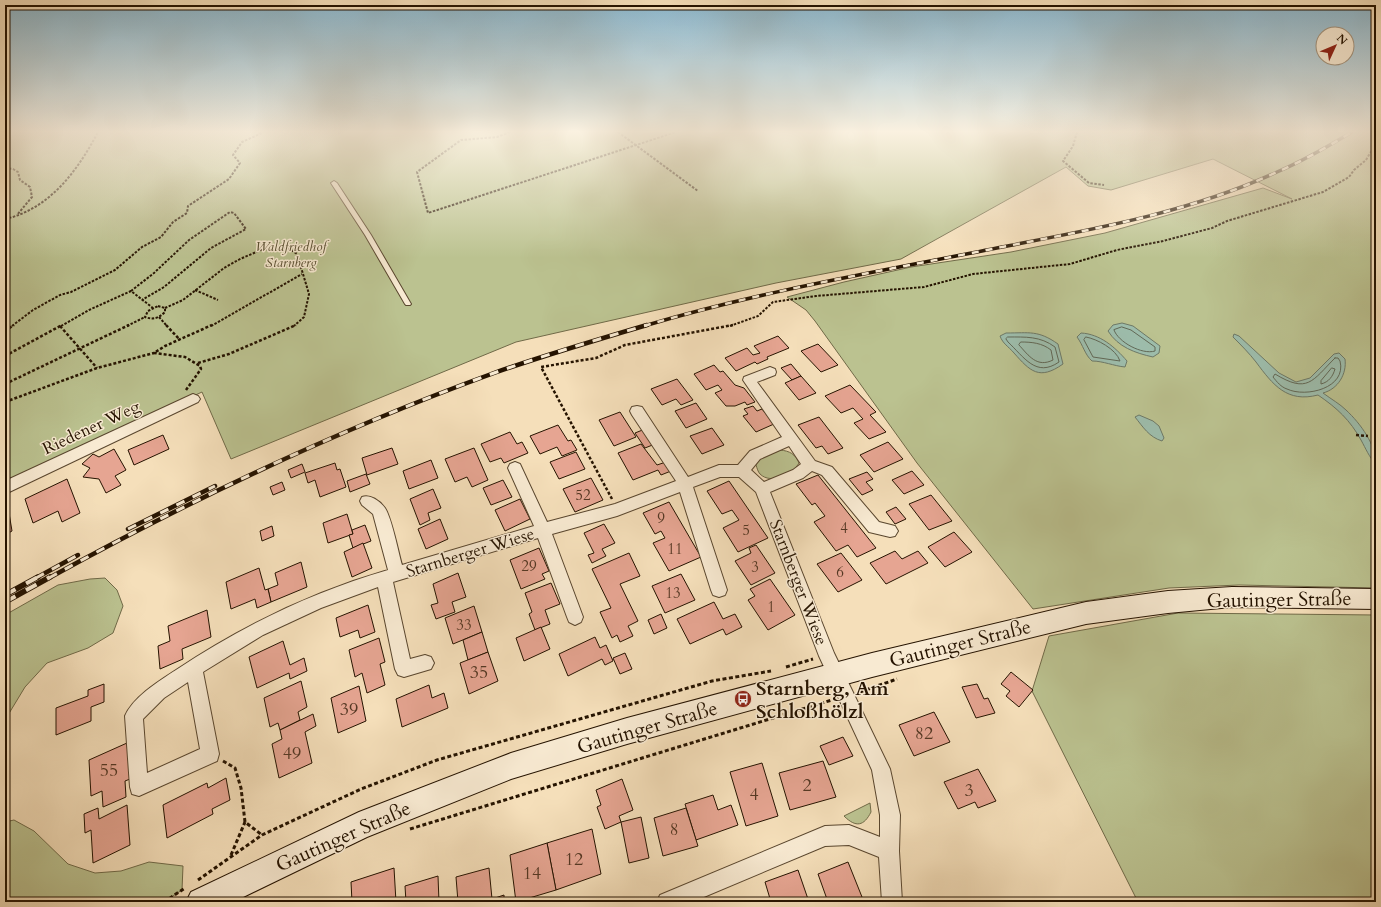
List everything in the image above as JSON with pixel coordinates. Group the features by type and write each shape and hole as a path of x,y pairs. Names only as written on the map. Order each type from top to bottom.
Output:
{"main road":[{"name":"Gautinger Straße","path":"201,902 359,826 511,766 627,732 841,686 880,663 1086,613 1168,602 1232,597 1376,599"}],"street":[{"path":"770,372 749,380 810,465 827,471 874,527 890,531"},
{"name":"Riedener Weg","path":"5,488 192,399"},
{"path":"637,411 685,484 719,590"},
{"path":"742,471 755,455 791,438"},
{"path":"762,489 798,474 810,465"},
{"name":"Starnberger Wiese","path":"515,468 543,530 575,617"},
{"name":"Starnberger Wiese","path":"210,754 139,787 134,716 158,692 194,668 257,630 316,602 390,576 543,530 618,510 718,471 742,471 762,489 841,686 881,769 890,815 889,851 892,902"},
{"name":"Starnberger Wiese","path":"367,501 379,511 404,669 425,663"},
{"path":"194,668 210,754"},
{"path":"667,902 825,836 849,835 889,851"}],"lane":[{"path":"334,183 368,235 408,304"}],"path":[{"path":"16,217 32,197 30,187 20,180 19,174"},
{"path":"5,219 16,217 49,199 69,181 73,174"},
{"path":"5,331 33,310 53,298 71,292 115,270 142,247 161,237 173,222 186,213 188,206 229,179 232,174"},
{"path":"418,174 428,213 545,174"},
{"path":"676,174 698,191"},
{"path":"1079,174 1089,183 1104,185"},
{"path":"618,510 541,367 596,358 625,345 726,327 758,316 773,302 816,296 924,287 973,274 1070,264 1117,250 1163,241 1212,228 1227,221 1323,192 1349,177 1351,174"},
{"path":"5,356 89,310 131,291 148,278 189,240 230,212 234,213 246,229 211,248 164,287 142,300"},
{"path":"5,384 145,317 146,313 153,308 161,306 165,308 177,303 229,265 254,253 277,246 293,248 297,254 309,294 304,317 295,325 235,351 198,363"},
{"path":"5,402 98,368 154,353 202,330 261,295 302,274"},
{"path":"194,290 218,300"},
{"path":"131,291 153,308"},
{"path":"145,317 152,319 159,317 164,314 165,308"},
{"path":"159,317 180,340"},
{"path":"60,326 98,368"},
{"path":"154,353 184,356 198,363 201,369 186,390 192,399"},
{"path":"1356,435 1368,436"},
{"path":"404,830 841,686 899,679"},
{"path":"210,754 235,768 241,788 246,822 231,855"},
{"path":"246,822 262,835"},
{"path":"253,902 267,894"}],"green space":[{"name":"Waldfriedhof Starnberg","path":"5,174 1053,174 901,259 776,283 516,342 231,459 202,392 5,483"},
{"path":"1074,174 1163,174 1111,190 1088,186"},
{"path":"1243,174 1376,174 1376,588 1239,585 1169,588 1033,609 917,463 815,321 806,310 787,297 911,267 1011,252 1105,233 1263,188 1292,199"},
{"path":"780,450 787,451 796,457 799,463 796,467 787,474 776,478 765,477 760,474 756,465 758,460"},
{"path":"105,578 117,590 123,606 113,633 88,648 47,663 25,687 5,720 5,615 58,585 90,579"},
{"path":"1178,613 1376,615 1376,902 1138,902 1032,691 1049,636"},
{"path":"870,803 871,812 863,823 856,824 844,816"},
{"path":"14,820 34,831 68,864 95,873 121,871 149,862 183,866 182,890 164,902 5,902 5,822"}],"water":[{"path":"1122,323 1133,326 1160,346 1159,353 1153,357 1133,351 1112,337 1108,331 1113,325"},
{"path":"1006,333 1034,333 1045,336 1058,344 1063,364 1055,369 1041,373 1030,369 1003,341 1000,336"},
{"path":"1081,333 1095,336 1107,342 1127,361 1125,367 1092,361 1077,337"},
{"path":"1234,334 1239,336 1279,373 1296,382 1310,378 1334,354 1339,353 1345,359 1345,370 1343,375 1333,388 1323,393 1344,408 1362,428 1370,442 1376,464 1369,456 1348,420 1318,395 1307,397 1289,394 1275,385 1251,355 1233,337"},
{"path":"1139,415 1153,421 1159,426 1164,438 1162,441 1153,437 1144,428 1135,417"}],"building":[{"path":"778,336 789,348 767,357 768,359 757,364 755,362 736,371 725,358 747,348 753,355 760,353 754,346"},
{"path":"818,344 838,365 821,372 801,351"},
{"path":"791,364 801,376 792,380 781,368"},
{"path":"714,365 720,372 723,371 735,385 744,388 755,402 747,405 745,402 735,406 726,406 715,393 722,390 718,385 706,390 694,374"},
{"path":"801,376 816,393 799,400 785,383"},
{"path":"677,379 693,400 681,405 676,399 662,405 651,389"},
{"path":"850,385 876,412 870,415 886,432 869,439 854,423 863,419 853,408 841,413 825,396"},
{"path":"696,403 707,419 686,428 675,411"},
{"path":"753,406 757,411 762,409 774,424 756,432 743,416 748,414 744,409"},
{"path":"620,412 636,437 614,446 599,420"},
{"path":"819,417 843,448 828,454 822,446 816,448 798,425"},
{"path":"558,425 568,441 571,440 577,450 562,456 557,447 540,454 530,436"},
{"path":"712,428 724,445 702,454 690,436"},
{"path":"645,429 655,444 645,448 635,433"},
{"path":"510,432 517,444 522,442 528,453 504,463 501,458 490,462 481,444"},
{"path":"163,435 169,449 134,465 128,450"},
{"path":"888,442 903,459 874,472 860,455"},
{"path":"641,444 657,465 666,462 671,471 661,475 658,470 633,480 618,453"},
{"path":"392,448 398,464 367,475 362,458"},
{"path":"474,448 488,480 472,487 467,477 455,482 445,459"},
{"path":"114,449 126,470 115,476 121,485 106,493 99,479 83,477 90,468 82,464 93,454 99,457"},
{"path":"576,452 585,469 559,479 550,462"},
{"path":"431,460 438,478 409,489 403,471"},
{"path":"335,463 337,470 340,469 346,487 320,497 315,480 308,483 305,473"},
{"path":"302,464 305,472 291,478 288,470"},
{"path":"912,471 924,485 904,494 892,480"},
{"path":"867,472 873,479 866,482 873,490 862,495 849,479"},
{"path":"366,474 370,484 350,492 347,481"},
{"path":"818,475 876,548 857,557 848,545 836,551 814,522 825,516 815,503 812,505 796,484"},
{"path":"591,478 603,500 575,512 563,489"},
{"path":"67,479 80,513 62,522 58,511 33,523 25,499"},
{"path":"503,480 512,497 491,505 483,488"},
{"path":"729,481 768,538 738,552 723,528 739,520 732,510 722,514 707,491"},
{"path":"282,482 285,490 273,495 270,487"},
{"path":"433,489 441,508 428,513 430,520 420,525 410,499"},
{"path":"931,495 952,521 929,530 909,504"},
{"path":"520,499 530,519 505,531 495,510"},
{"path":"669,502 701,557 669,571 653,543 665,538 661,531 655,534 643,513"},
{"path":"896,507 906,519 895,524 886,512"},
{"path":"9,513 12,531 5,535 5,515"},
{"path":"347,514 353,534 328,543 323,523"},
{"path":"440,519 448,539 426,549 418,529"},
{"path":"604,524 615,543 602,549 606,556 592,563 588,555 594,553 584,533"},
{"path":"365,525 371,541 353,548 349,535 353,534 352,530"},
{"path":"272,526 274,536 262,541 260,531"},
{"path":"954,532 972,552 945,567 928,547"},
{"path":"363,543 372,568 352,577 344,552"},
{"path":"756,545 775,573 751,585 735,561 751,553 749,548"},
{"path":"539,548 549,571 542,574 545,579 521,589 510,560"},
{"path":"895,551 902,559 918,551 928,563 886,584 870,563"},
{"path":"629,553 640,576 620,584 638,621 628,626 633,636 620,642 617,635 612,638 600,612 611,608 592,569"},
{"path":"841,553 862,580 838,592 817,564"},
{"path":"301,562 307,587 271,602 268,589 278,585 275,573"},
{"path":"259,568 265,590 268,589 271,602 257,608 255,599 231,609 226,582"},
{"path":"458,573 466,597 452,602 455,612 436,619 431,605 438,603 433,584"},
{"path":"681,574 695,600 665,613 652,586"},
{"path":"770,579 795,615 768,630 748,600 755,596 750,589"},
{"path":"551,583 560,604 545,610 550,624 535,630 529,614 532,612 525,593"},
{"path":"714,602 723,619 735,614 742,627 726,635 723,629 690,644 677,619"},
{"path":"368,605 375,632 360,638 358,630 340,637 336,618"},
{"path":"474,606 482,632 453,644 445,618"},
{"path":"207,610 211,637 182,649 183,659 160,669 158,646 170,641 168,626"},
{"path":"661,614 667,628 654,634 648,620"},
{"path":"541,627 550,649 524,661 516,638"},
{"path":"482,632 488,652 468,660 463,640"},
{"path":"595,637 600,648 606,645 613,661 605,665 602,659 568,676 559,654"},
{"path":"379,638 385,662 380,664 385,685 367,693 362,673 355,677 349,650"},
{"path":"283,641 290,665 304,658 307,671 290,679 289,673 257,688 249,657"},
{"path":"488,652 498,681 469,694 460,663"},
{"path":"625,653 632,669 620,674 613,658"},
{"path":"1011,672 1033,690 1019,707 1006,696 1010,691 1001,684"},
{"path":"301,681 307,707 298,712 300,720 280,730 278,723 270,727 264,698"},
{"path":"104,684 104,702 91,707 91,721 56,735 56,708 88,696 88,690"},
{"path":"977,684 984,699 988,698 995,713 976,718 962,687"},
{"path":"429,685 432,698 444,693 448,708 402,727 396,699"},
{"path":"359,686 366,721 338,733 331,698"},
{"path":"934,712 950,742 914,756 899,725"},
{"path":"313,714 316,726 305,732 312,763 279,778 272,744 282,739 280,730"},
{"path":"843,737 853,756 829,765 820,746"},
{"path":"127,743 130,779 125,781 126,797 103,807 102,791 91,796 89,760"},
{"path":"823,761 836,797 790,810 779,773"},
{"path":"762,763 778,816 746,826 730,772"},
{"path":"978,769 996,801 978,808 975,802 958,809 944,782"},
{"path":"226,778 230,800 212,809 213,814 167,838 163,805 207,783 208,788"},
{"path":"622,779 633,810 619,816 621,822 605,829 597,807 601,805 596,790"},
{"path":"713,795 718,810 731,805 738,825 696,840 685,804"},
{"path":"127,805 130,845 93,863 91,830 85,833 84,814 98,808 99,819"},
{"path":"686,808 698,846 663,856 654,818"},
{"path":"641,817 649,858 629,863 621,822"},
{"path":"592,829 601,874 556,890 547,843"},
{"path":"547,843 556,890 516,902 510,855"},
{"path":"848,862 864,902 828,902 818,874"},
{"path":"394,868 396,902 352,902 351,882"},
{"path":"489,868 492,899 504,895 504,902 458,902 456,877"},
{"path":"798,870 809,902 771,902 765,882"},
{"path":"438,876 439,902 406,902 405,886"}],"railway":[{"path":"644,326 732,302 777,292 1142,218 1211,198 1272,174"},
{"path":"49,578 212,493 323,442 494,373 647,325"},
{"path":"128,529 215,486"},
{"path":"36,578 78,555"},
{"path":"5,595 38,577"},
{"path":"5,602 50,577"}],"place":[{"name":"Starnberg, Am Schloßhölzl","path":"743,699"}]}
